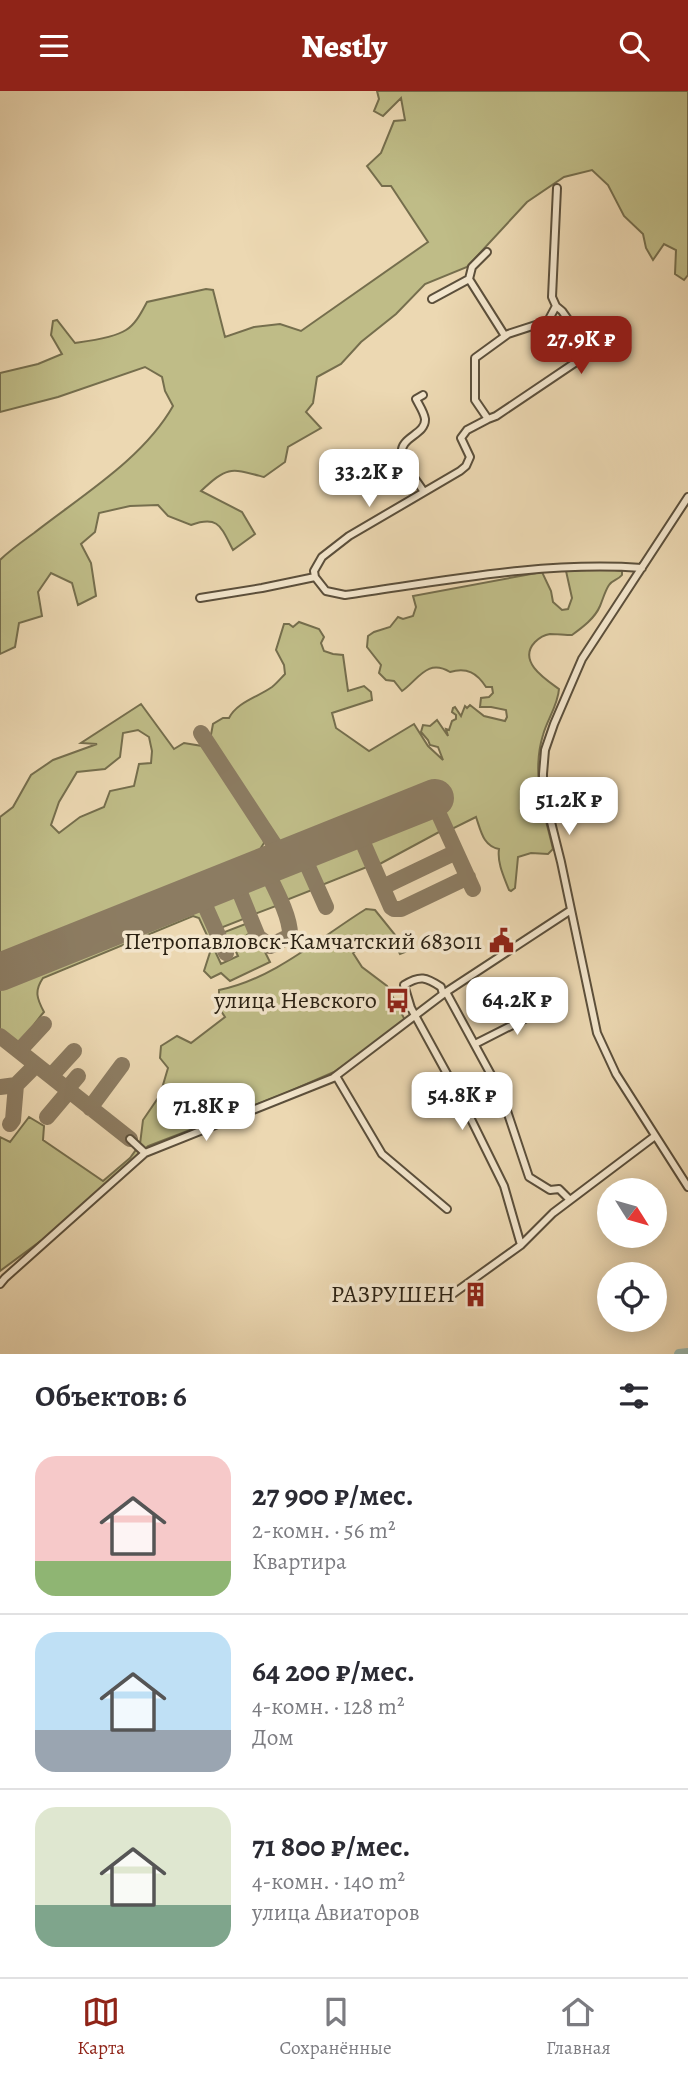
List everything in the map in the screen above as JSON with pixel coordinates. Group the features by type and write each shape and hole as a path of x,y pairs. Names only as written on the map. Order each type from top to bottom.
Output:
{"street":[{"path":"557,188 552,297 591,352 496,416 467,430 461,438 470,457 466,466 349,536 323,557 314,571 315,577 326,591 345,595 532,569 612,565 642,568"},
{"path":"487,252 472,267 469,279 505,336"},
{"path":"432,299 469,279"},
{"path":"488,419 475,400 474,358 505,336 548,321 556,306"},
{"path":"423,395 416,399 425,423 402,446 402,452 407,466 424,492"},
{"path":"688,497 582,659 561,705 545,750 543,774 544,790 597,1033 616,1074 688,1188"},
{"path":"200,598 315,577"},
{"path":"0,1284 145,1153 336,1076 444,993 571,910"},
{"path":"521,1245 504,1186 463,1103 411,1009 404,985 414,979 428,978 441,987 501,1093 529,1177 550,1190 559,1189 570,1200"},
{"path":"475,1044 548,1007"},
{"path":"336,1076 382,1154 447,1209"},
{"path":"450,1296 521,1245 553,1213 655,1136"},
{"path":"130,1139 145,1153"}],"shaded area":[{"path":"377,91 688,91 688,275 684,280 675,274 676,250 664,244 653,260 646,248 643,234 624,216 608,185 592,170 564,177 527,202 467,267 425,284 396,314 361,342 341,364 317,377 313,403 306,412 321,428 288,447 285,462 264,477 236,471 224,473 201,491 242,512 255,534 233,550 222,529 213,522 191,525 168,516 158,505 130,506 99,513 95,532 81,544 91,563 96,596 78,605 72,583 51,573 38,592 42,616 19,623 15,647 0,654 0,560 128,460 160,425 173,406 165,391 162,377 145,367 58,397 0,412 0,373 38,364 62,354 51,335 53,321 57,320 75,343 101,339 121,333 130,327 147,302 206,289 213,290 225,337 254,327 280,324 301,331 428,242 391,186 382,186 367,166 381,153 394,121 405,120 401,98 383,116 374,111 379,99"},
{"path":"566,571 622,571 622,575 609,585 592,618 572,635 546,635 530,649 529,656 535,669 559,689 543,735 538,764 540,792 553,849 548,854 531,853 518,857 515,888 511,891 501,870 499,849 486,841 476,817 450,830 430,786 285,845 274,839 210,740 213,724 223,718 229,718 237,708 272,687 285,674 284,665 276,650 284,624 293,627 299,622 319,629 324,637 321,643 324,651 343,655 348,691 364,686 371,692 372,700 332,713 336,728 369,751 414,724 428,746 443,760 438,747 430,745 421,732 423,725 430,726 437,720 448,736 446,729 449,730 452,721 456,719 452,712 455,707 461,716 465,706 467,708 470,705 484,716 505,721 506,710 480,707 481,698 489,697 493,693 492,687 486,687 479,678 466,671 429,669 402,691 394,681 386,680 379,673 381,665 367,647 368,636 390,627 398,617 403,619 413,616 416,607 413,596 542,572 553,602 562,610 568,609 572,598"},
{"path":"141,704 174,749 184,743 202,746 263,836 264,843 257,854 0,958 0,817 13,807 31,775 53,760 97,744 81,743","holes":["138,730 149,737 151,763 139,764 134,786 110,791 104,807 80,817 59,833 51,825 59,802 77,772 105,769 120,757 123,733"]},
{"path":"434,813 441,831 376,866 366,840"},
{"path":"357,843 367,867 322,885 312,861"},
{"path":"303,865 312,890 284,901 274,877"},
{"path":"266,880 276,906 252,915 242,889"},
{"path":"236,891 246,918 218,929 208,902"},
{"path":"201,906 218,942 215,951 221,964 238,956 232,943 227,945 222,933 248,923 252,932 247,935 253,949 262,946 270,962 230,981 221,973 211,978 204,971 212,946 199,918 193,916 43,978 38,987 38,995 44,1012 20,1043 13,1043 0,1033 0,987"},
{"path":"366,909 375,910 405,952 400,954 391,937 372,940 353,953 362,967 387,986 406,1022 334,1072 148,1146 46,1237 0,1271 0,1137 10,1142 29,1117 44,1126 43,1140 103,1181 130,1158 140,1144 143,1120 160,1095 168,1068 160,1058 161,1046 177,1036 191,1043 225,1017 219,1008 219,990 239,985 277,967"}],"waterway":[{"path":"679,1354 688,1353"}],"taxiway":[{"path":"201,733 283,858"},
{"path":"432,799 473,889"},
{"path":"357,829 394,909 401,909 468,877"},
{"path":"301,851 326,907"},
{"path":"381,884 387,885 456,852"},
{"path":"234,878 258,937 270,946 290,936 290,928 281,901 264,866"},
{"path":"199,892 226,953"},
{"path":"19,1051 44,1024"},
{"path":"0,1036 130,1139"},
{"path":"51,1076 74,1051"},
{"path":"0,1087 16,1085 36,1065"},
{"path":"90,1108 122,1065"},
{"path":"67,1089 78,1076"},
{"path":"10,1124 13,1120 16,1085"},
{"path":"47,1117 69,1091"}],"runway":[{"path":"0,972 435,798"}],"place":[{"name":"Петропавловск-Камчатский 683011","path":"502,941"},
{"name":"улица Невского","path":"397,1000"},
{"name":"РАЗРУШЕН","path":"475,1294"}]}
